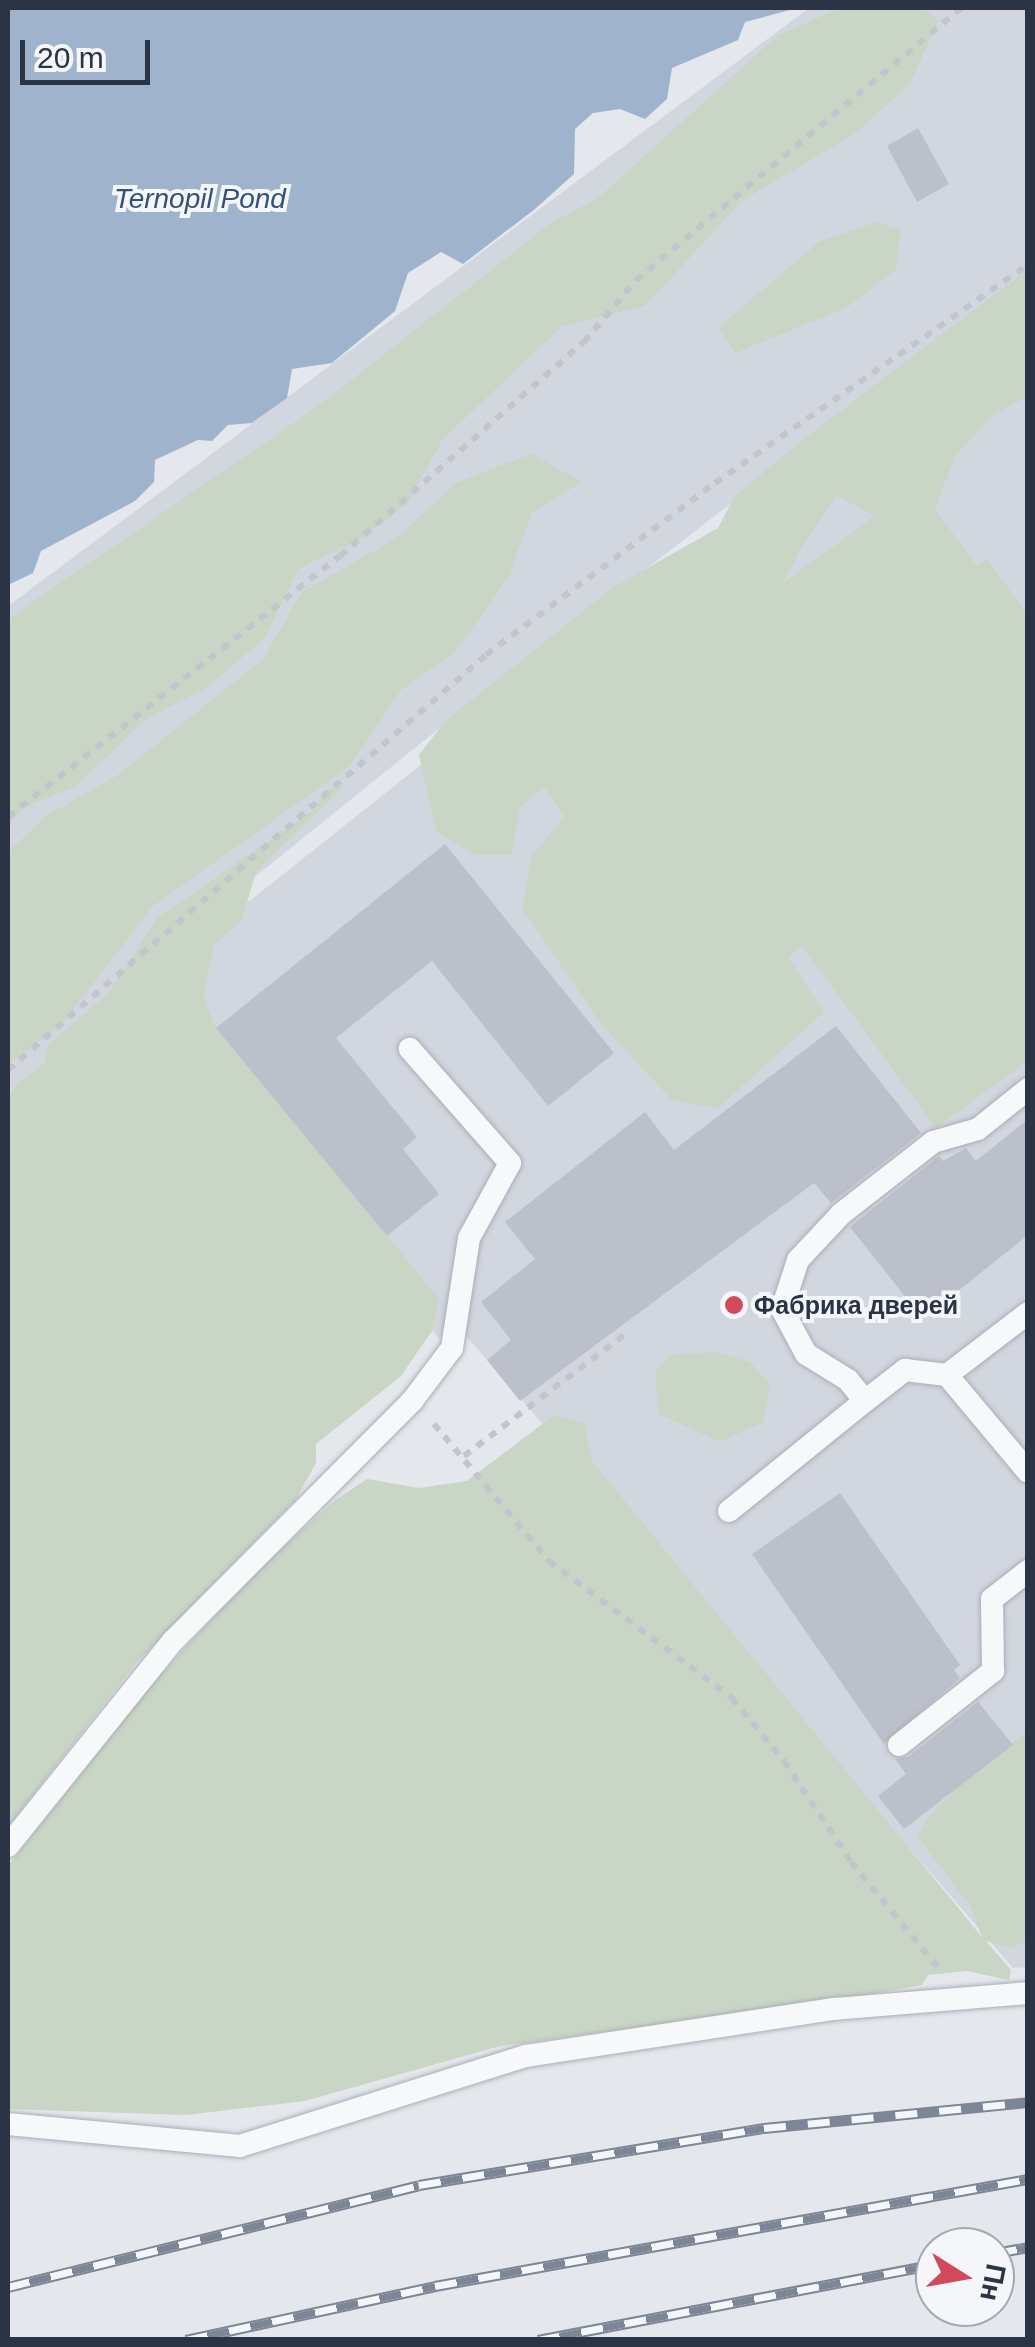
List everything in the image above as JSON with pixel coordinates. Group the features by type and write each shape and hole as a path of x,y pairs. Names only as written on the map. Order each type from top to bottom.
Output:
{"lane":[{"path":"8,1846 173,1642 412,1401 452,1348 470,1238 510,1163 410,1049"},
{"path":"865,1401 848,1380 806,1354 782,1309 798,1260 841,1214 933,1142 978,1130 1028,1090"},
{"path":"947,1375 1028,1313"},
{"path":"729,1511 905,1370 947,1375 1028,1472"},
{"path":"899,1744 993,1671 992,1598 1028,1571"},
{"path":"8,2124 240,2146 526,2056 834,2010 1028,1993"}],"path":[{"path":"8,817 340,556 584,342 636,280 962,8"},
{"path":"8,1070 486,655 714,484 1028,265"},
{"path":"464,1456 628,1332"},
{"path":"412,1401 464,1456 507,1518 549,1561 732,1698 784,1761 851,1862 963,1998"}],"shaded area":[{"path":"809,8 1027,8 1027,276 457,714 144,966 8,1714 8,606"},
{"path":"1027,299 1027,1967 1013,1968 456,1324 438,1338 164,969 686,554"}],"green space":[{"path":"840,8 924,8 938,21 910,84 854,134 743,200 645,306 562,326 443,439 406,505 362,538 298,569 265,638 206,688 146,719 76,786 23,808 8,826 8,619 318,406 551,223 598,198 778,35"},
{"path":"877,222 901,230 896,269 848,307 735,353 718,328 819,242"},
{"path":"1027,270 1027,397 994,414 955,456 935,509 977,566 987,559 1027,614 1027,1061 936,1128 802,946 788,957 824,1012 718,1108 672,1100 600,1023 522,908 531,857 565,816 544,787 520,807 512,855 475,855 436,831 419,755 446,720 612,588 718,528 735,496 806,437","holes":["836,495 875,516 783,583"]},
{"path":"531,454 582,482 532,513 508,577 455,653 401,690 350,766 153,906 61,1025 8,1064 8,852 47,815 115,777 263,659 302,592 398,537 456,483"},
{"path":"344,786 256,872 242,920 214,945 203,996 216,1028 439,1299 432,1331 401,1376 316,1444 316,1463 296,1499 137,1662 8,1827 8,1100 17,1083 44,1064 48,1045 108,994 157,918 312,811 327,790"},
{"path":"715,1352 750,1362 770,1384 763,1422 720,1442 659,1414 655,1372 670,1355"},
{"path":"554,1415 584,1423 592,1461 982,1937 970,1906 918,1837 926,1820 981,1762 1027,1733 1027,1940 1013,1948 986,1941 1011,1970 1009,1980 967,1971 928,1975 922,1985 826,2002 500,2046 305,2101 186,2115 8,2109 8,1866 148,1689 244,1583 334,1501 367,1479 419,1488 467,1481"}],"water":[{"name":"Ternopil Pond","path":"8,8 797,8 745,22 738,40 672,68 667,99 645,119 620,109 593,113 575,129 574,174 535,209 463,264 441,252 408,273 395,311 332,363 292,369 287,398 252,423 228,425 212,441 198,440 155,460 154,482 135,501 41,551 33,573 8,585"}],"building":[{"path":"918,128 949,184 917,202 887,146"},
{"path":"445,844 614,1053 548,1106 432,961 336,1038 417,1137 403,1149 439,1194 387,1236 216,1028"},
{"path":"836,1026 921,1133 831,1203 814,1183 520,1401 487,1360 511,1340 481,1302 535,1259 505,1222 645,1112 674,1150"},
{"path":"1028,1119 1028,1235 923,1319 850,1227 939,1156 943,1161 966,1148 976,1161"},
{"path":"840,1493 960,1665 954,1670 960,1678 884,1744 752,1554"},
{"path":"978,1702 1013,1745 904,1829 878,1796 906,1774 895,1759 908,1757"}],"railway":[{"path":"8,2287 419,2185 764,2128 1028,2102"},
{"path":"186,2340 435,2286 1028,2179"},
{"path":"1015,2249 1028,2247"},
{"path":"538,2340 915,2268"}],"place":[{"name":"Фабрика дверей","path":"734,1305"}]}
